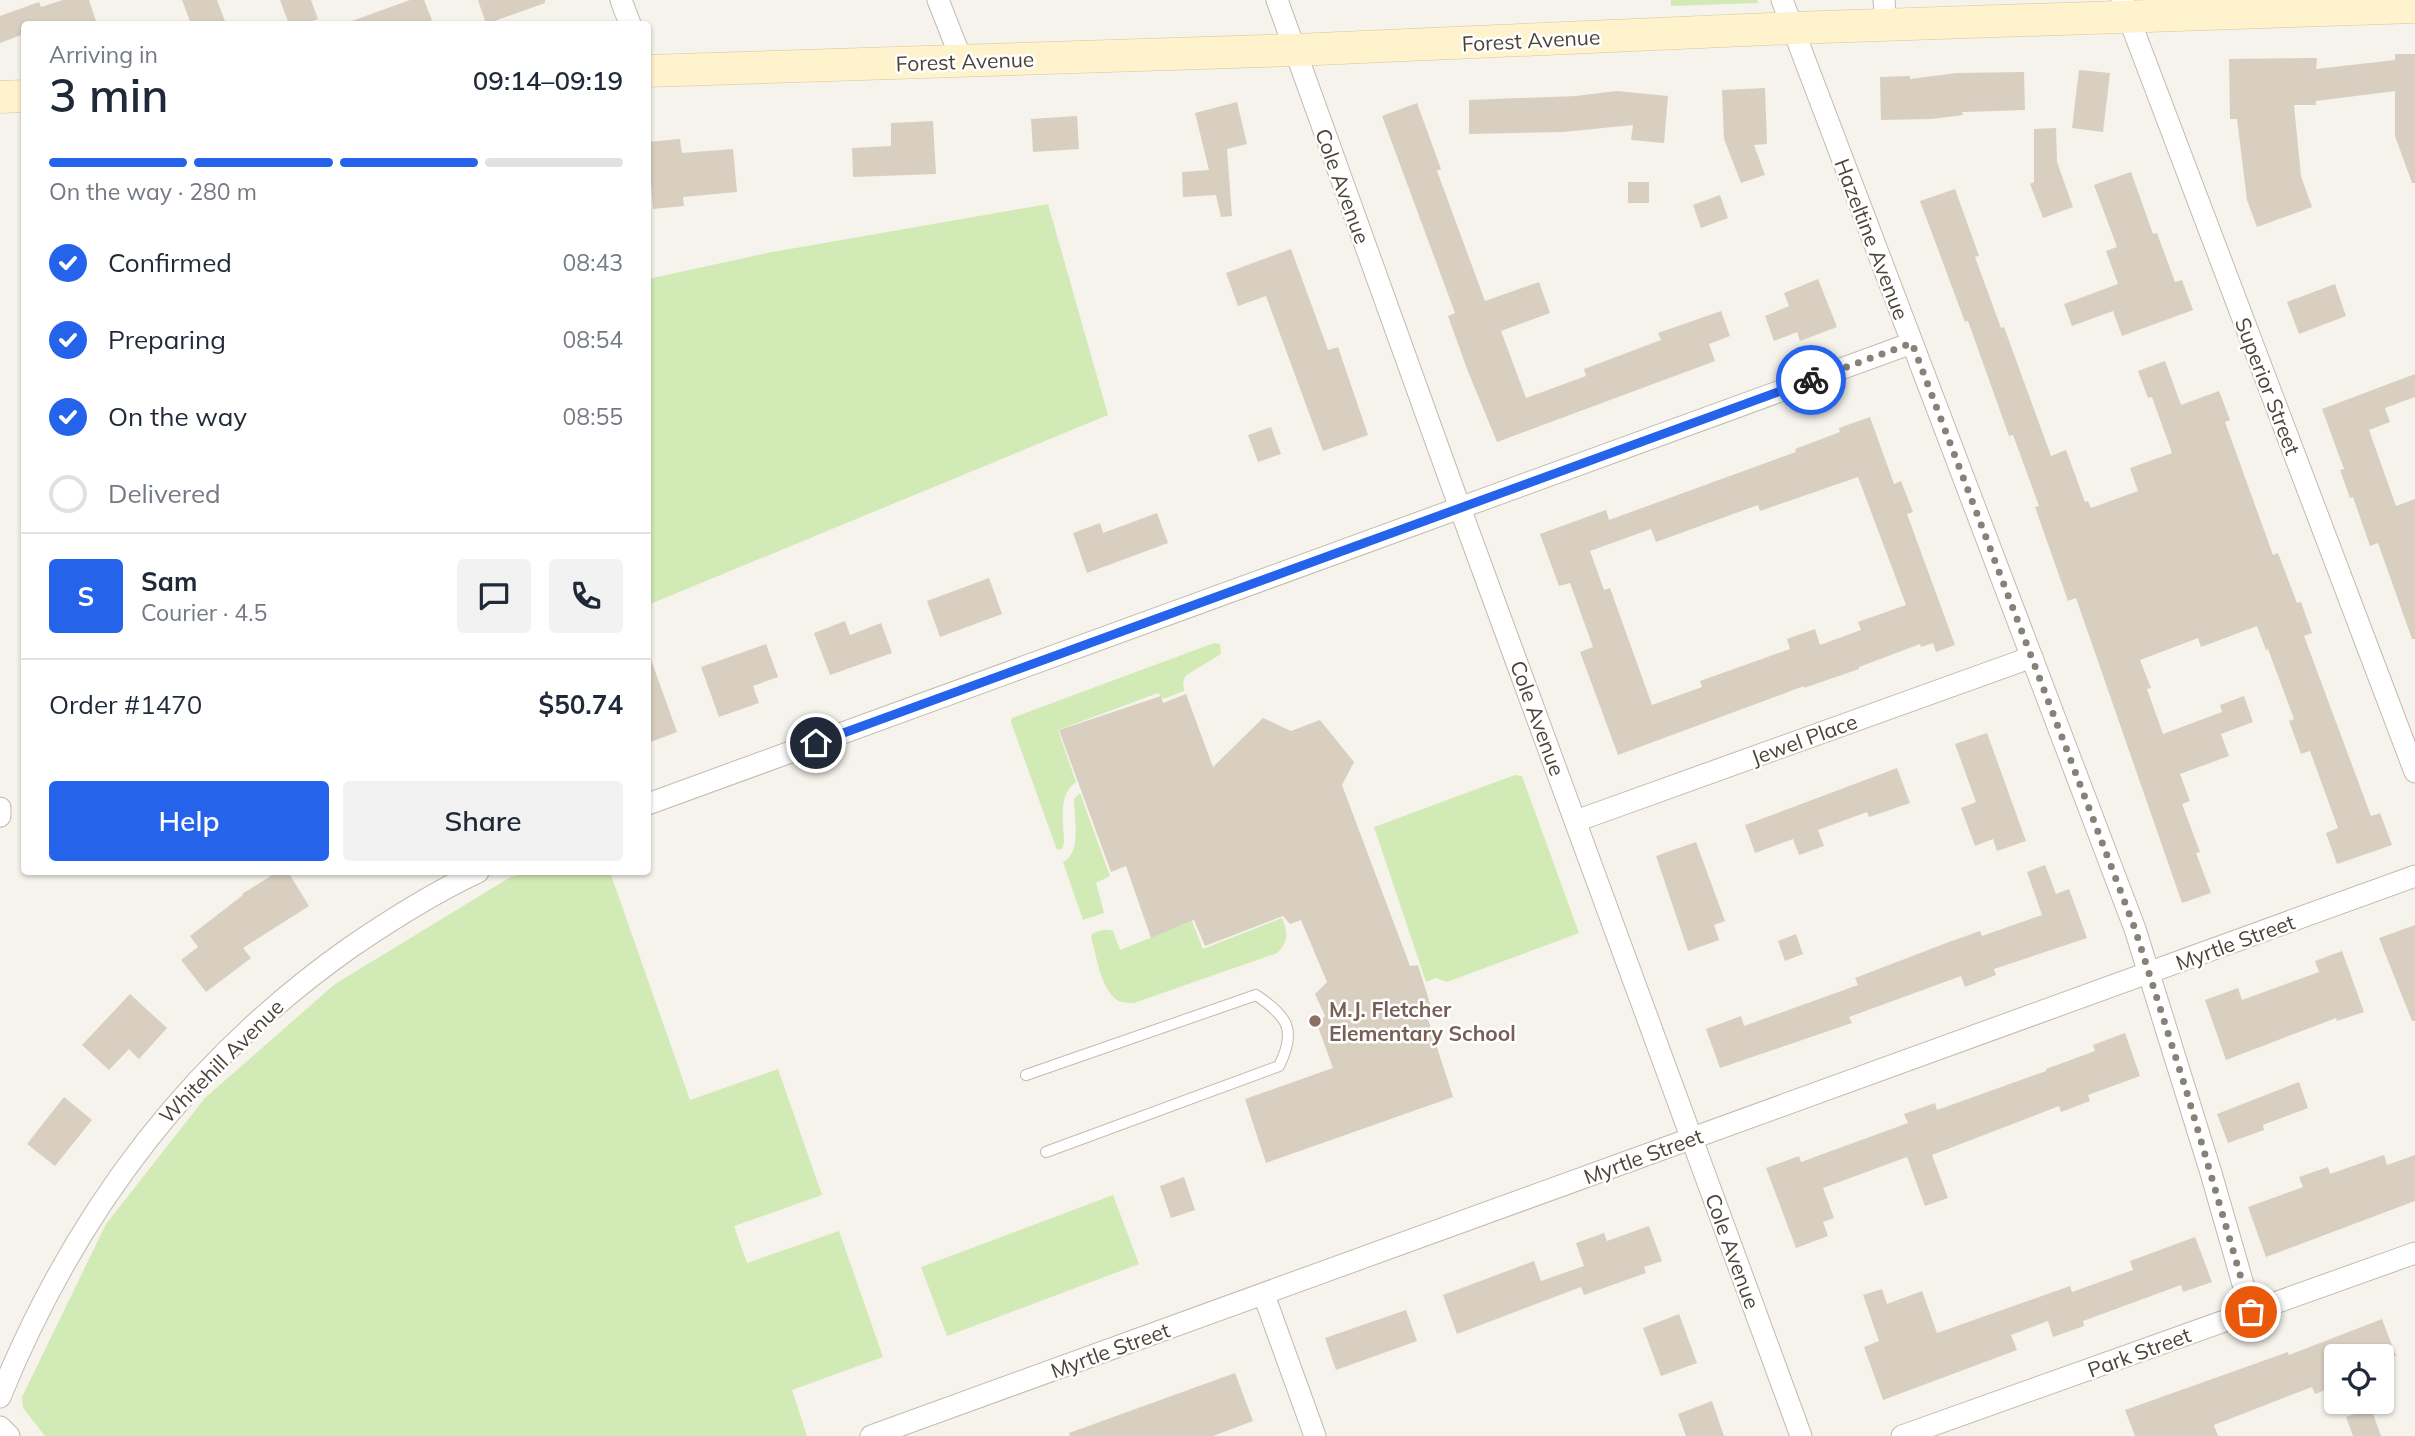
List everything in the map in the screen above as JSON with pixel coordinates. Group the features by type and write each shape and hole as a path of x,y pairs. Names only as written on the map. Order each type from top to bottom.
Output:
{"main road":[{"name":"Forest Avenue","path":"651,71 1295,50 1787,14 2124,8 2415,7"},
{"path":"0,97 21,96"}],"street":[{"path":"621,0 629,21"},
{"path":"938,0 962,61"},
{"name":"Cole Avenue","path":"1277,0 1460,508 1801,1436"},
{"name":"Superior Street","path":"2124,8 2415,772"},
{"name":"Hazeltine Avenue","path":"1787,14 2135,929 2251,1312"},
{"path":"651,803 1912,343"},
{"name":"Jewel Place","path":"1576,821 2032,657"},
{"path":"0,808 0,816"},
{"name":"Whitehill Avenue","path":"0,1397 78,1238 153,1130 191,1086 280,1001 333,960 433,894 472,875"},
{"name":"Myrtle Street","path":"871,1436 2415,876"},
{"name":"Park Street","path":"1902,1436 2415,1253"},
{"path":"1264,1295 1315,1436"},
{"path":"0,1427 9,1436"}],"lane":[{"path":"1026,1075 1256,995 1276,1009 1287,1027 1289,1046 1279,1066 1046,1153"}],"green space":[{"path":"1671,0 1757,0 1759,3 1671,6"},
{"path":"1048,204 1108,415 651,604 651,278 767,253"},
{"path":"1214,643 1220,644 1221,654 1185,676 1184,691 1163,699 1158,693 1058,730 1076,782 1070,787 1064,801 1064,843 1062,849 1057,850 1011,722 1012,718"},
{"path":"1515,775 1522,776 1579,933 1447,982 1436,978 1426,982 1374,827"},
{"path":"1080,793 1110,876 1096,883 1104,913 1083,920 1063,862 1073,851 1075,843 1074,799"},
{"path":"517,875 611,875 690,1100 778,1069 822,1195 734,1226 747,1263 839,1231 883,1357 792,1390 807,1436 45,1436 23,1408 22,1397 106,1224 205,1098 335,984"},
{"path":"1282,918 1286,937 1284,945 1277,953 1134,1003 1117,1000 1111,995 1100,971 1091,938 1092,934 1100,931 1113,931 1120,950 1192,921 1203,949"},
{"path":"1113,1195 1139,1264 947,1336 921,1267"}],"building":[{"path":"63,0 89,0 96,21 21,21 21,35 0,43 0,16 39,2 41,7"},
{"path":"182,0 217,0 225,21 190,21"},
{"path":"280,0 311,0 318,19 288,21"},
{"path":"410,0 424,0 432,20 429,21 352,21"},
{"path":"478,0 545,0 545,3 494,21 485,21"},
{"path":"2395,54 2415,54 2415,183 2412,183 2395,136 2395,91 2316,101 2316,105 2294,105 2301,176 2312,207 2257,227 2247,200 2237,119 2230,119 2229,59 2317,58 2316,69 2395,60"},
{"path":"2079,70 2110,73 2103,132 2072,128"},
{"path":"2024,72 2025,110 1962,112 1963,115 1932,119 1881,120 1880,77 1910,76 1910,79 1957,73"},
{"path":"1765,88 1767,144 1754,145 1765,175 1741,183 1724,139 1722,90"},
{"path":"1616,91 1668,96 1664,143 1631,140 1633,125 1563,132 1469,134 1469,100 1576,96"},
{"path":"1237,102 1247,144 1227,149 1232,216 1221,217 1216,195 1183,197 1182,172 1209,170 1195,113"},
{"path":"1417,103 1441,169 1437,171 1485,301 1539,282 1550,313 1501,331 1526,398 1586,376 1584,369 1661,340 1658,333 1721,311 1730,336 1709,344 1715,361 1497,442 1448,316 1455,313 1382,116"},
{"path":"1077,116 1079,149 1033,152 1031,119"},
{"path":"933,121 936,174 853,177 852,148 891,146 891,123"},
{"path":"2056,128 2057,162 2073,207 2043,218 2030,184 2034,182 2034,129"},
{"path":"680,139 682,153 733,149 737,192 683,197 684,206 653,209 651,142"},
{"path":"2131,172 2153,234 2157,233 2175,282 2182,280 2193,310 2122,336 2113,311 2072,326 2064,304 2118,284 2106,251 2117,247 2094,185"},
{"path":"1628,182 1649,182 1649,203 1628,203"},
{"path":"1955,189 1979,256 1975,257 2001,328 2004,327 2051,456 2066,450 2085,502 2088,501 2091,508 2138,491 2130,468 2172,453 2152,397 2148,398 2138,371 2165,361 2181,405 2219,391 2230,420 2225,422 2273,555 2278,553 2297,603 2301,602 2312,633 2304,636 2371,816 2380,813 2392,845 2337,864 2326,833 2338,828 2310,751 2301,754 2289,721 2294,719 2257,626 2201,647 2198,638 2140,660 2151,688 2147,689 2163,734 2222,712 2220,705 2244,696 2253,722 2221,734 2229,756 2180,774 2190,801 2182,804 2200,852 2196,853 2211,893 2182,903 2076,598 2068,601 2035,507 2039,506 2013,435 2009,436 1968,321 1965,322 1920,201"},
{"path":"1720,195 1728,218 1701,228 1693,205"},
{"path":"1291,249 1328,350 1338,347 1368,435 1323,451 1266,296 1238,306 1226,273"},
{"path":"1818,279 1837,327 1800,341 1797,332 1774,341 1765,316 1789,306 1784,293"},
{"path":"2335,284 2346,316 2299,334 2287,302"},
{"path":"2415,374 2415,397 2385,408 2390,422 2369,430 2396,506 2415,499 2415,639 2412,639 2378,543 2370,546 2353,497 2350,498 2340,470 2344,469 2322,409"},
{"path":"1870,417 1894,484 1901,481 1913,512 1907,514 1955,645 1936,652 1933,643 1921,647 1920,644 1859,669 1804,686 1618,755 1580,652 1593,647 1570,583 1559,586 1540,534 1606,510 1609,520 1796,452 1795,449 1840,432 1839,428","holes":["1858,477 1906,605 1858,622 1861,630 1820,645 1815,629 1787,639 1790,649 1700,681 1702,687 1652,705 1610,588 1604,590 1590,551 1651,529 1656,542 1758,505 1760,511"]},
{"path":"1271,427 1281,454 1258,462 1248,435"},
{"path":"1157,513 1168,543 1087,573 1073,533 1100,523 1103,533"},
{"path":"989,578 1002,614 940,637 927,601"},
{"path":"845,621 850,635 881,623 892,653 830,675 814,633"},
{"path":"766,644 778,677 753,686 759,703 719,717 701,667"},
{"path":"651,660 677,732 651,742"},
{"path":"1186,694 1213,767 1263,718 1291,731 1320,720 1354,762 1342,785 1410,966 1418,965 1432,1010 1426,1013 1453,1097 1266,1163 1245,1099 1333,1068 1317,1024 1325,1016 1315,994 1327,982 1301,920 1290,924 1283,916 1205,946 1194,920 1151,938 1126,866 1111,872 1059,730 1161,696 1163,703"},
{"path":"1987,733 2026,841 1997,851 1993,839 1975,846 1961,808 1976,802 1955,744"},
{"path":"1897,768 1910,803 1869,817 1867,812 1818,830 1824,846 1799,855 1793,839 1755,853 1745,825"},
{"path":"1696,842 1725,921 1714,925 1719,940 1688,951 1656,856"},
{"path":"2045,865 2056,894 2069,889 2087,938 1994,969 1996,975 1965,987 1961,976 1849,1017 1852,1023 1720,1068 1706,1029 1741,1016 1744,1026 1858,985 1855,978 1949,942 1980,931 1982,936 2042,915 2027,872"},
{"path":"272,875 290,875 309,906 243,948 251,958 206,992 181,960 198,947 190,936 242,894"},
{"path":"2415,925 2415,1021 2412,1021 2379,938"},
{"path":"1796,934 1803,954 1785,961 1778,941"},
{"path":"2342,951 2364,1012 2337,1021 2336,1018 2226,1060 2205,1000 2238,988 2242,1000 2319,972 2315,961"},
{"path":"130,994 167,1028 139,1059 129,1049 109,1070 82,1045"},
{"path":"2125,1033 2140,1076 2088,1095 2090,1101 2061,1112 2059,1106 1932,1155 1948,1198 1925,1206 1907,1157 1823,1188 1834,1218 1823,1222 1828,1236 1796,1248 1766,1168 1799,1156 1801,1162 1908,1123 1904,1114 1935,1103 1937,1110 2046,1071 2095,1051 2093,1045"},
{"path":"2299,1082 2308,1108 2263,1125 2264,1130 2228,1143 2217,1114"},
{"path":"64,1097 92,1120 55,1166 27,1144"},
{"path":"2384,1155 2387,1165 2415,1155 2415,1201 2266,1257 2248,1207 2303,1187 2299,1177 2328,1167 2330,1174"},
{"path":"1184,1177 1195,1210 1171,1218 1160,1186"},
{"path":"1649,1226 1662,1261 1644,1267 1646,1273 1584,1295 1581,1287 1457,1334 1443,1295 1534,1261 1541,1281 1584,1266 1576,1243 1604,1233 1607,1241"},
{"path":"2195,1237 2212,1282 2183,1292 2181,1285 2083,1321 2084,1326 2053,1337 2048,1321 2011,1335 2017,1350 1883,1400 1864,1347 1879,1341 1863,1295 1882,1289 1887,1304 1922,1291 1937,1333 2070,1286 2072,1292 2133,1270 2130,1261"},
{"path":"1406,1310 1417,1341 1336,1370 1325,1338"},
{"path":"1679,1314 1697,1363 1661,1376 1643,1328"},
{"path":"2382,1319 2391,1344 2324,1344 2324,1391 2315,1394 2312,1387 2214,1425 2218,1436 2135,1436 2125,1410 2288,1352 2289,1355"},
{"path":"1235,1373 1253,1421 1213,1436 1070,1436 1069,1433"},
{"path":"1712,1401 1724,1436 1686,1436 1678,1414"},
{"path":"2373,1414 2381,1436 2353,1436 2346,1417"}],"way so far":[{"path":"1811,380 1912,343 2135,929 2155,987 2251,1312"}],"place":[{"name":"M.J. Fletcher Elementary School","path":"1315,1021"}],"route":[{"path":"816,743 1811,380"}]}
